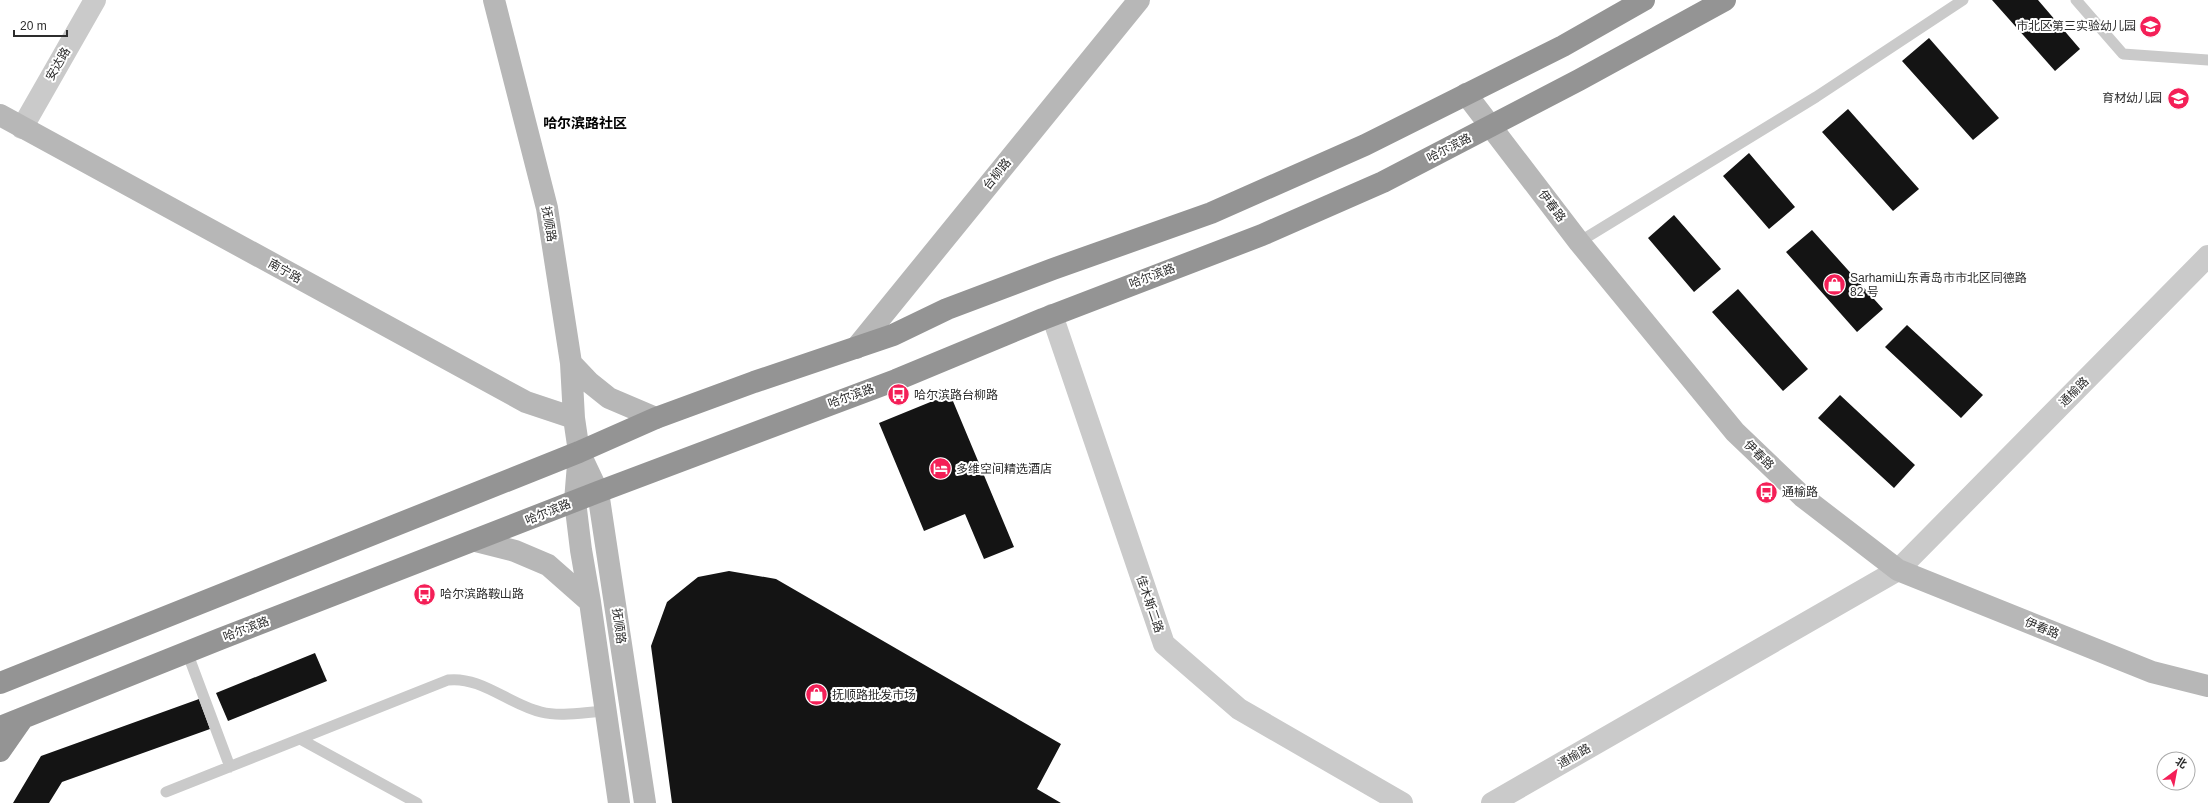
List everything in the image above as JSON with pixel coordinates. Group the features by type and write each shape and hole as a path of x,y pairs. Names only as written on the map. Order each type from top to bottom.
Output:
{"highway":[{"path":"0,688 9,680 579,452 656,418 754,382 893,335 947,310 1053,269 1211,213 1365,145 1563,46 1644,0"},
{"name":"哈尔滨路","path":"0,727 187,652 476,541 598,492 896,380 1052,315 1276,228 1383,182 1579,80 1725,0"},
{"path":"0,751 23,718"}],"street":[{"name":"安达路","path":"22,128 95,0"},
{"name":"抚顺路","path":"494,0 547,208 571,363 574,418 579,452 575,501 580,550 590,602 619,803"},
{"name":"台柳路","path":"856,348 1139,0"},
{"name":"伊春路","path":"1466,94 1580,242 1735,432 1803,497 1898,570 2152,672 2208,686"},
{"name":"南宁路","path":"0,114 22,128 526,402 574,418"},
{"name":"通榆路","path":"1492,803 1898,570 2208,256"},
{"name":"佳木斯二路","path":"1052,315 1164,644 1239,709 1402,803"},
{"path":"571,363 589,382 609,398 656,418"},
{"name":"抚顺路","path":"579,452 598,492 645,803"},
{"path":"476,541 514,551 548,565 590,602"}],"lane":[{"path":"1580,242 1816,97 1964,0"},
{"path":"2076,0 2123,54 2208,60"},
{"path":"187,652 230,767"},
{"path":"166,792 452,679 466,680 541,712 557,714 605,711"},
{"path":"300,739 417,803"}],"building":[{"path":"1992,0 2038,0 2080,49 2055,71"},
{"path":"1929,38 1999,118 1973,140 1902,61"},
{"path":"1848,109 1919,189 1893,211 1822,132"},
{"path":"1749,153 1795,207 1769,229 1723,176"},
{"path":"1674,215 1721,269 1694,292 1648,238"},
{"path":"1812,230 1883,309 1857,332 1786,252"},
{"path":"1738,289 1808,369 1783,391 1712,312"},
{"path":"1907,325 1983,395 1961,418 1885,347"},
{"name":"多维空间精选酒店","path":"950,394 1014,547 984,559 965,514 924,531 879,423"},
{"path":"1840,395 1915,465 1894,488 1818,418"},
{"name":"抚顺路批发市场","path":"729,571 776,579 1061,744 1037,789 1061,803 672,803 651,646 667,602 698,577"},
{"path":"315,653 327,681 228,721 216,693"},
{"path":"199,699 210,729 62,782 49,803 13,803 41,756"}],"place":[{"name":"市北区第三实验幼儿园","path":"2151,26"},
{"name":"育材幼儿园","path":"2178,98"},
{"name":"Sarhami山东青岛市市北区同德路 82 号","path":"1834,285"},
{"name":"哈尔滨路台柳路","path":"898,395"},
{"name":"多维空间精选酒店","path":"940,469"},
{"name":"通榆路","path":"1766,492"},
{"name":"哈尔滨路鞍山路","path":"425,594"},
{"name":"抚顺路批发市场","path":"817,695"}],"district":[{"name":"哈尔滨路社区","path":"585,123"}]}
